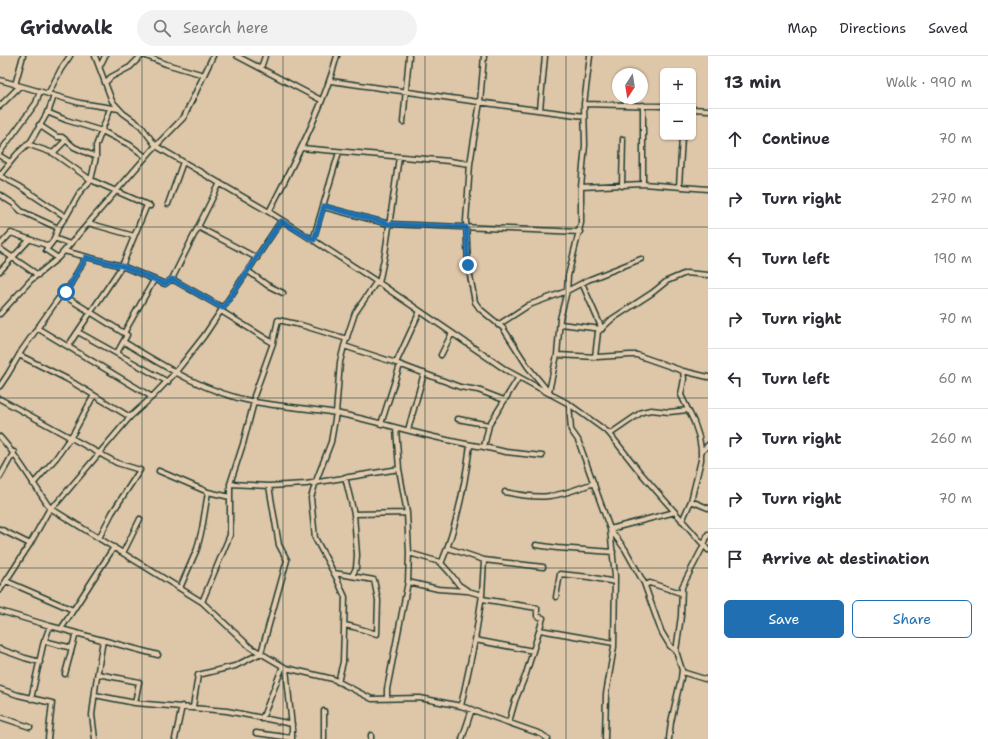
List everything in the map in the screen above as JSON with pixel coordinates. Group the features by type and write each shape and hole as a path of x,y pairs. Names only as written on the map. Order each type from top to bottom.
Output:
{"street":[{"path":"15,85 23,56"},
{"path":"48,94 61,69 70,56"},
{"path":"95,56 112,101 119,109 141,126 156,146 314,240 506,370 569,404 610,434 639,471 708,550"},
{"path":"100,66 105,56"},
{"path":"105,83 111,77 130,67 140,56 142,56"},
{"path":"146,56 166,64 204,75"},
{"path":"0,314 38,275 58,258 115,191 184,117 213,56"},
{"path":"237,56 322,100"},
{"path":"261,68 265,56"},
{"path":"269,212 301,148 322,100 330,81 337,56"},
{"path":"403,122 409,56"},
{"path":"484,56 480,102 467,192 466,227 468,265 475,302 480,309 502,328 528,367 554,396"},
{"path":"540,110 545,56"},
{"path":"549,391 557,355 560,324 567,291 568,276 582,223 581,187 585,146 584,104 590,56"},
{"path":"0,80 80,103 110,109 119,109"},
{"path":"330,81 584,116"},
{"path":"0,106 20,86"},
{"path":"0,152 36,103 40,91"},
{"path":"54,96 48,112 31,141 10,162 0,175 66,217"},
{"path":"584,104 660,106"},
{"path":"642,184 643,105"},
{"path":"58,258 46,250 80,192 92,180 96,157 96,146 110,109"},
{"path":"696,109 708,110"},
{"path":"48,112 66,120 102,131 130,145 146,157"},
{"path":"39,125 57,137 62,137 74,147 96,157"},
{"path":"622,186 623,139"},
{"path":"679,186 682,140"},
{"path":"54,153 65,141"},
{"path":"27,144 54,153 92,180 149,205 122,266 68,346"},
{"path":"301,148 470,164"},
{"path":"314,240 340,152"},
{"path":"0,156 10,162"},
{"path":"379,283 400,157"},
{"path":"168,204 183,162"},
{"path":"64,251 122,266 165,284 172,279 220,183"},
{"path":"581,187 642,184 708,189"},
{"path":"0,202 1,196 14,204 21,211 58,228"},
{"path":"324,206 389,224 580,232"},
{"path":"0,590 30,544 50,508 57,504 130,417 168,382 204,336 281,221"},
{"path":"88,223 134,236"},
{"path":"198,227 257,258"},
{"path":"0,245 11,233 49,246"},
{"path":"0,236 5,240"},
{"path":"54,238 70,244"},
{"path":"0,271 30,239"},
{"path":"0,249 38,275"},
{"path":"0,386 37,328 58,299 66,292 86,257"},
{"path":"498,324 528,305 567,291 582,283 641,259"},
{"path":"248,271 267,285 283,293"},
{"path":"596,357 598,332 612,319 652,293 667,281 686,273 708,275"},
{"path":"172,279 273,343"},
{"path":"124,333 154,280"},
{"path":"338,682 343,662 345,598 334,572 315,538 311,498 331,442 336,413 340,362 344,346 355,313 375,284 379,283"},
{"path":"582,283 602,329"},
{"path":"63,295 127,335 117,353"},
{"path":"381,424 398,364 420,311"},
{"path":"202,602 230,535 230,484 243,444 254,402 254,396 273,343 278,320 301,325 347,339"},
{"path":"560,324 602,329"},
{"path":"37,328 152,397"},
{"path":"78,332 168,382"},
{"path":"441,355 452,333"},
{"path":"124,342 175,372 209,389 254,402 336,413 470,445 506,452 542,456"},
{"path":"344,346 424,373 460,387 478,390 504,400"},
{"path":"19,355 67,379 130,417"},
{"path":"557,355 596,357 637,355 682,371 708,377"},
{"path":"682,371 684,379 681,395 699,437 701,452 701,460 691,501 682,521"},
{"path":"408,430 424,373"},
{"path":"484,447 489,425 519,377"},
{"path":"33,484 56,458 70,438 94,395"},
{"path":"0,399 117,463 140,470 115,508 99,538"},
{"path":"569,404 571,430 578,440 610,529 613,552 615,582 614,643 606,694 604,739"},
{"path":"610,434 642,412 651,410 669,412 688,410"},
{"path":"458,419 489,425"},
{"path":"387,698 387,689 398,641 399,624 408,582 409,553 407,513 399,469 396,428"},
{"path":"0,437 14,452 33,484 50,508 202,602 250,646 285,667 338,682 372,698 420,698 472,709 541,734 548,739"},
{"path":"442,564 448,548 467,476 470,445"},
{"path":"701,452 708,445"},
{"path":"0,477 14,452"},
{"path":"230,484 269,486 306,484 316,481 399,469"},
{"path":"159,471 208,492 230,497"},
{"path":"345,477 354,514 357,560 352,576"},
{"path":"505,492 521,495 549,496 575,490 594,483"},
{"path":"193,707 198,675 235,666 261,653 287,560 278,545 269,486"},
{"path":"180,588 197,549 208,492"},
{"path":"691,501 708,508"},
{"path":"610,529 675,512"},
{"path":"354,514 407,513"},
{"path":"123,553 140,519"},
{"path":"0,529 30,544"},
{"path":"610,529 625,550 645,585 662,631 670,646 676,651"},
{"path":"669,739 682,672 676,651 681,616 681,592 682,587 704,545 708,534"},
{"path":"536,545 613,552"},
{"path":"61,629 114,547"},
{"path":"448,548 484,560 542,567"},
{"path":"409,553 442,564 459,585 468,592"},
{"path":"461,706 475,640 482,597 484,560"},
{"path":"334,572 374,580 378,600 377,634 344,625"},
{"path":"556,597 560,574 615,582"},
{"path":"6,581 74,610"},
{"path":"408,582 468,592 482,597 537,608 537,616 543,618 526,674 515,701 509,722"},
{"path":"645,585 650,583 681,592"},
{"path":"0,611 158,655"},
{"path":"31,699 44,641 50,626"},
{"path":"540,630 614,643"},
{"path":"65,674 76,633"},
{"path":"95,739 92,715 103,640"},
{"path":"475,640 533,651"},
{"path":"44,641 72,648"},
{"path":"0,649 40,662"},
{"path":"262,718 285,667"},
{"path":"256,733 264,737 292,738 292,724 285,667"},
{"path":"682,672 708,680"},
{"path":"98,674 139,682 135,703"},
{"path":"0,689 31,699 52,703 48,739"},
{"path":"95,695 135,703 227,711 292,724"},
{"path":"175,739 182,706"},
{"path":"462,739 472,709"},
{"path":"324,711 324,739"},
{"path":"0,717 30,727"}],"route":[{"path":"66,292 86,257 122,266 165,284 172,279 223,308 281,221 314,240 324,206 389,224 466,227 468,265"}]}
